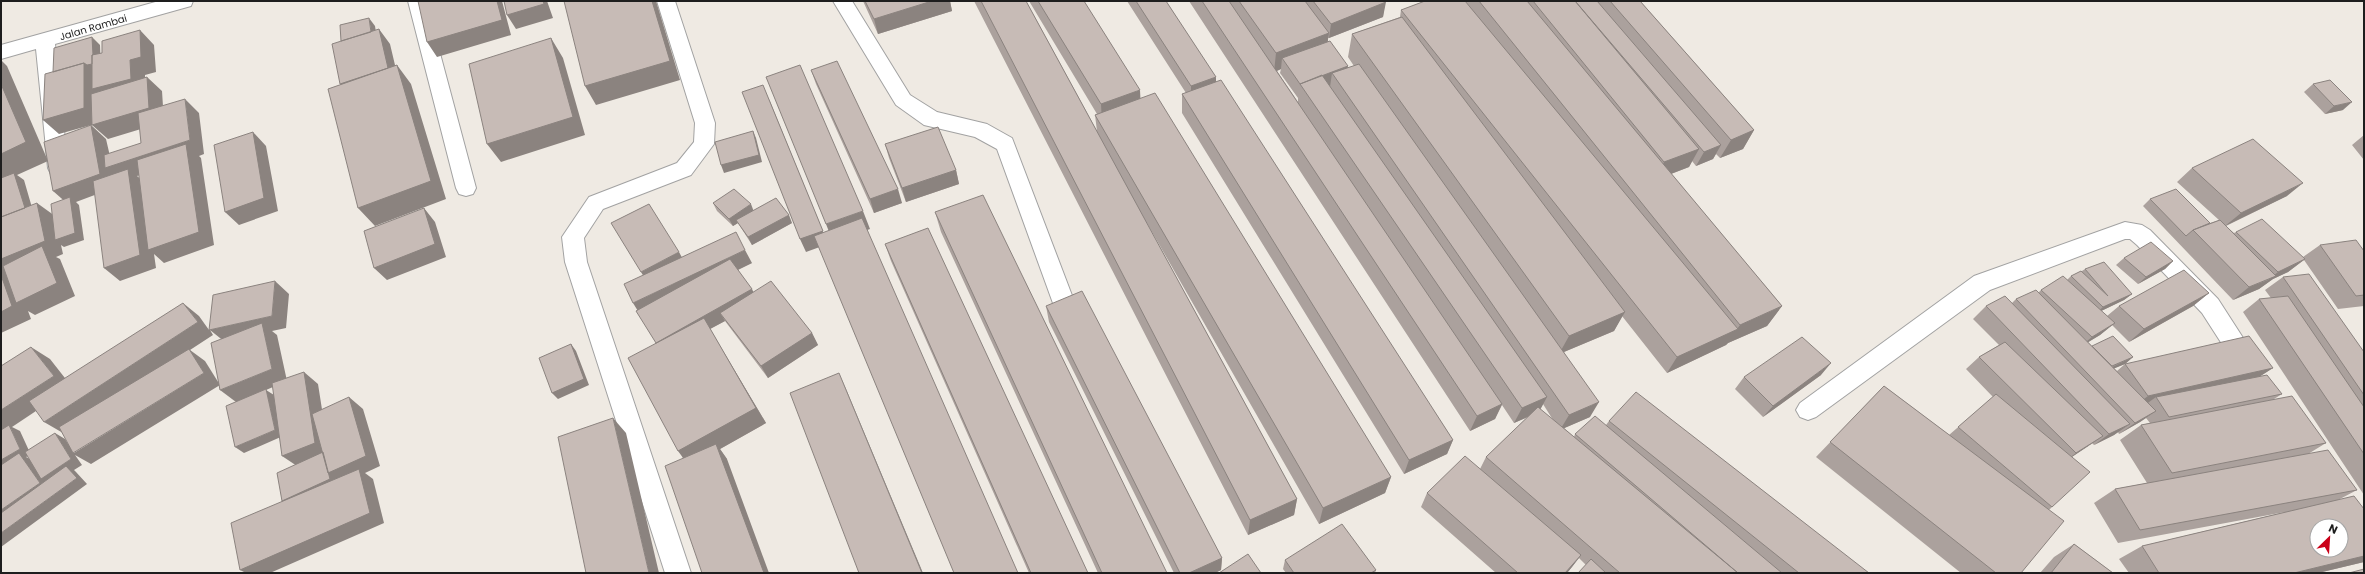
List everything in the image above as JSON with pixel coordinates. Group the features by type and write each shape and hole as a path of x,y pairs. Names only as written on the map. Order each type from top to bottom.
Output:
{"street":[{"name":"Jalan Rambai","path":"1,52 184,1"},
{"path":"417,1 466,188"},
{"path":"666,1 705,123 704,144 684,169 596,203 573,237 576,262 678,573"},
{"path":"842,1 903,100 931,119 980,130 1005,144 1065,306"},
{"path":"45,40 60,190"},
{"path":"1808,410 1982,283 2121,230 2129,230 2137,233 2145,239 2210,306 2258,379"}],"building":[{"path":"418,1 497,1 502,20 427,42"},
{"path":"504,1 543,1 544,4 507,15"},
{"path":"564,1 652,1 670,61 585,86"},
{"path":"865,1 932,1 874,19"},
{"path":"981,1 1026,1 1297,499 1250,520"},
{"path":"1038,1 1084,1 1140,90 1101,104"},
{"path":"1136,1 1166,1 1216,77 1191,86"},
{"path":"1202,1 1229,1 1502,404 1477,416"},
{"path":"1239,1 1305,1 1329,33 1276,53"},
{"path":"1313,1 1385,1 1386,2 1331,24"},
{"path":"1425,1 1465,1 1738,329 1677,357 1401,10"},
{"path":"1479,1 1527,1 1782,306 1740,325"},
{"path":"1533,1 1575,1 1699,149 1664,162"},
{"path":"1597,1 1721,145 1704,152 1576,2"},
{"path":"1610,1 1640,1 1754,130 1731,140"},
{"path":"1402,17 1625,312 1569,336 1352,34"},
{"path":"369,18 371,32 341,41 340,25"},
{"path":"379,29 388,68 340,84 332,44"},
{"path":"140,30 141,57 130,60 131,79 92,89 92,55 102,53 102,41"},
{"path":"92,37 92,64 87,65 84,63 53,72 54,48"},
{"path":"551,38 573,117 487,144 469,64"},
{"path":"1330,41 1348,66 1300,84 1282,58"},
{"path":"837,61 898,189 870,199 811,70"},
{"path":"84,63 84,108 43,120 45,74"},
{"path":"1359,64 1599,402 1569,415 1332,73"},
{"path":"397,65 431,181 358,208 328,89"},
{"path":"800,65 863,211 826,224 766,77"},
{"path":"1322,75 1547,397 1522,408 1300,84"},
{"path":"147,77 149,108 92,125 91,94"},
{"path":"1221,80 1453,440 1409,460 1182,94"},
{"path":"2330,80 2352,102 2334,106 2313,84"},
{"path":"1,84 26,142 1,154"},
{"path":"763,85 823,231 800,239 742,92"},
{"path":"1155,93 1391,477 1323,508 1095,115"},
{"path":"185,99 190,140 105,168 104,155 141,143 138,113"},
{"path":"91,125 100,174 53,191 44,142"},
{"path":"938,127 956,170 902,188 885,144"},
{"path":"753,131 759,155 721,165 715,142"},
{"path":"253,132 264,198 225,212 214,145"},
{"path":"2253,139 2303,183 2241,213 2192,168"},
{"path":"186,144 199,232 148,250 137,160"},
{"path":"128,169 140,255 104,268 93,181"},
{"path":"14,173 25,208 1,217 1,178"},
{"path":"734,189 751,204 729,219 713,203"},
{"path":"2176,189 2210,223 2193,230 2186,236 2150,199"},
{"path":"983,195 1167,573 1102,573 935,212"},
{"path":"70,197 75,233 55,240 51,204"},
{"path":"776,198 789,215 748,237 736,220"},
{"path":"37,203 45,241 1,259 1,217"},
{"path":"649,204 679,252 641,272 611,223"},
{"path":"424,208 435,244 374,268 364,231"},
{"path":"862,218 1018,573 954,573 814,236"},
{"path":"2262,219 2305,259 2278,272 2236,232"},
{"path":"2220,220 2276,276 2249,287 2193,230"},
{"path":"928,228 1088,573 1031,573 885,244"},
{"path":"736,232 745,250 633,303 624,284"},
{"path":"2356,240 2364,251 2364,295 2356,296 2320,245"},
{"path":"2151,242 2173,261 2146,277 2124,258"},
{"path":"42,246 57,283 16,303 3,266"},
{"path":"730,259 752,289 656,343 636,311"},
{"path":"2104,262 2132,294 2103,307 2071,276 2081,271 2108,296 2085,269"},
{"path":"2184,270 2209,293 2144,329 2119,306"},
{"path":"2309,274 2364,352 2364,395 2283,277"},
{"path":"1,275 12,306 1,312"},
{"path":"2063,276 2115,323 2092,337 2041,290"},
{"path":"275,281 272,316 209,330 213,295"},
{"path":"771,281 812,333 761,366 720,313"},
{"path":"2036,290 2156,411 2135,423 2016,299"},
{"path":"1082,291 1222,558 1189,573 1180,573 1046,306"},
{"path":"2005,296 2130,424 2109,434 1986,306"},
{"path":"2288,296 2364,407 2364,454 2259,299"},
{"path":"183,303 198,322 44,422 29,401"},
{"path":"704,318 756,408 678,451 628,358"},
{"path":"262,323 272,369 220,390 211,343"},
{"path":"2113,336 2133,357 2112,366 2092,346"},
{"path":"2249,336 2273,368 2148,396 2125,364"},
{"path":"1802,337 1831,363 1773,406 1744,377"},
{"path":"2005,342 2103,436 2076,453 1979,357"},
{"path":"571,344 584,379 552,393 539,358"},
{"path":"31,347 54,376 1,410 1,366"},
{"path":"189,349 204,373 73,453 59,427"},
{"path":"304,372 315,443 282,456 272,383"},
{"path":"839,373 922,573 859,573 790,393"},
{"path":"2267,375 2282,394 2169,417 2156,397"},
{"path":"1884,386 2064,521 2021,573 1996,573 1830,442"},
{"path":"266,389 275,430 235,447 226,406"},
{"path":"1636,392 1869,573 1799,573 1609,421"},
{"path":"1996,394 2090,472 2052,507 1958,427"},
{"path":"2292,396 2326,443 2172,473 2141,425"},
{"path":"349,397 366,456 328,473 312,414"},
{"path":"1538,407 1738,573 1620,573 1486,457"},
{"path":"1595,416 1782,573 1738,573 1575,434"},
{"path":"613,418 649,573 586,573 558,437"},
{"path":"9,425 20,449 1,460 1,430"},
{"path":"55,433 71,459 41,479 25,452"},
{"path":"716,444 764,573 702,573 665,466"},
{"path":"2328,450 2357,490 2140,530 2115,489"},
{"path":"323,452 330,479 282,501 277,473"},
{"path":"19,453 40,483 1,510 1,465"},
{"path":"1465,456 1581,555 1565,573 1518,573 1427,493"},
{"path":"66,466 77,478 1,533 1,513"},
{"path":"359,469 370,513 240,570 231,523"},
{"path":"2354,496 2364,509 2364,556 2294,573 2159,573 2142,546"},
{"path":"1342,524 1376,570 1371,573 1294,573 1285,560"},
{"path":"2074,544 2113,573 2051,573"},
{"path":"1248,554 1261,573 1219,573"},
{"path":"1591,559 1606,573 1578,573"},
{"path":"2364,569 2364,573 2349,573"}]}
